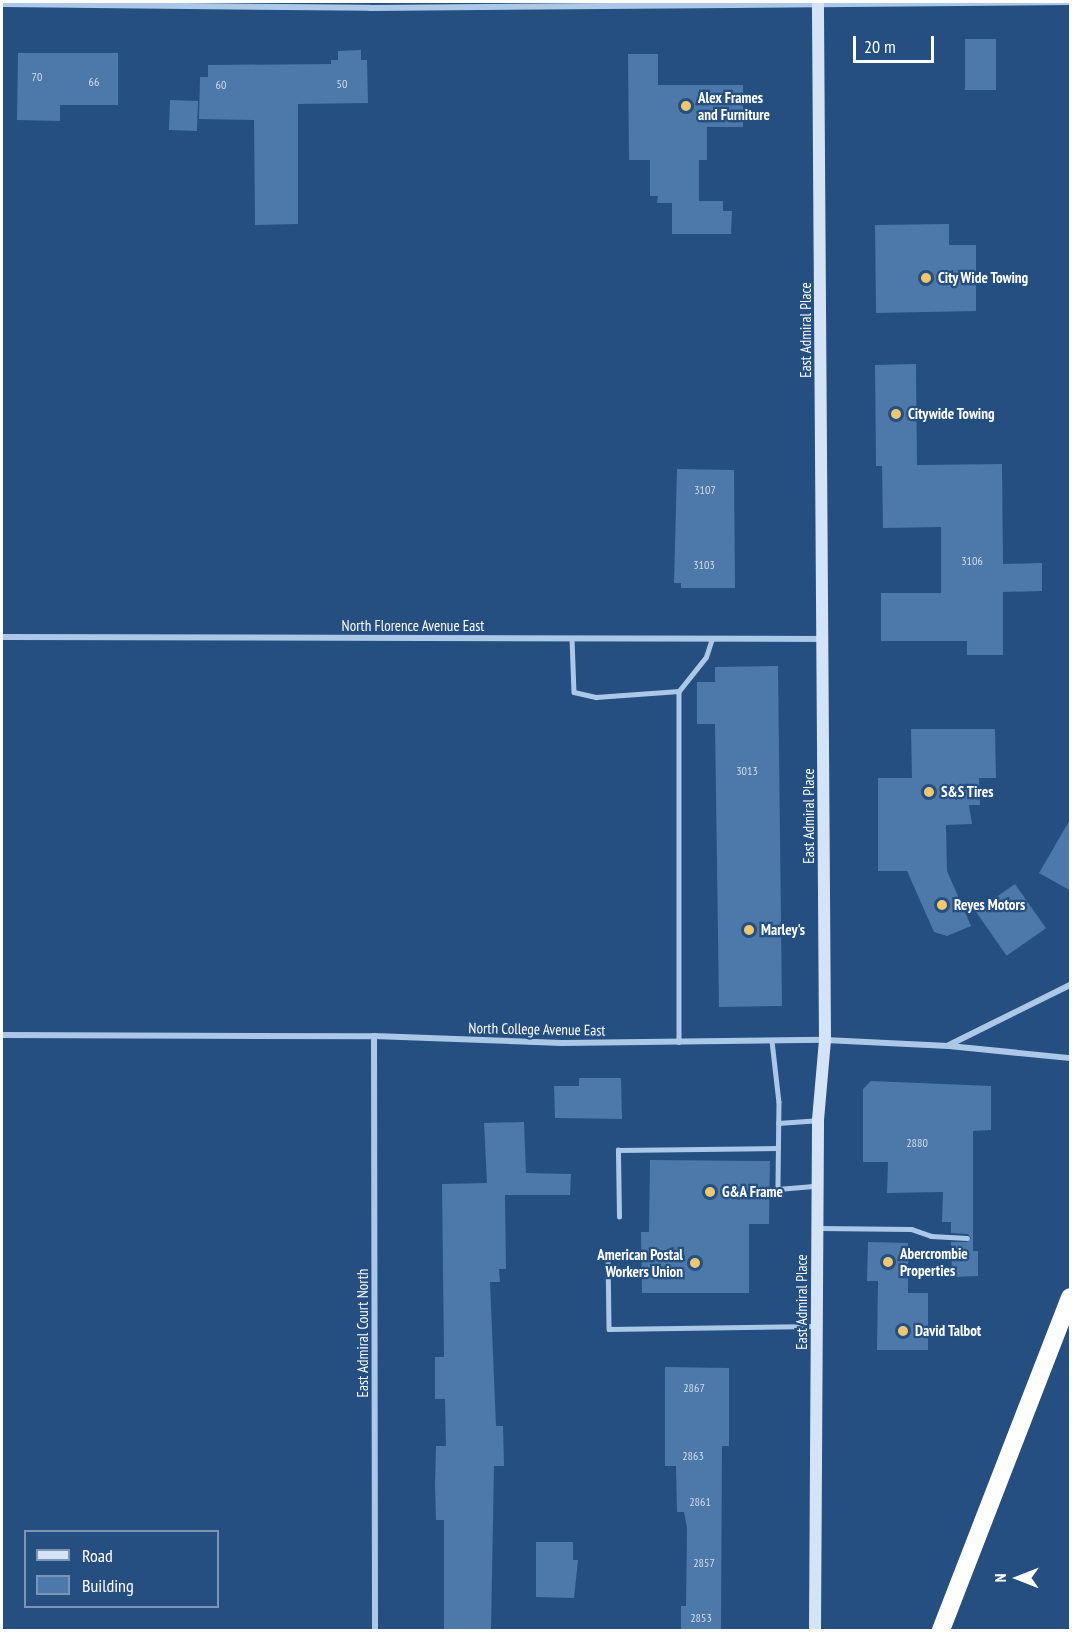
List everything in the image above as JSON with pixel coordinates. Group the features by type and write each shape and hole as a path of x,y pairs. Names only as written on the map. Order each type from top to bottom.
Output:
{"highway":[{"path":"941,1630 1071,1297"}],"main road":[{"name":"East Admiral Place","path":"815,1630 818,1120 825,1040 818,3"}],"street":[{"path":"2,4 1071,2"},
{"name":"North Florence Avenue East","path":"2,637 824,639"},
{"path":"949,1046 1071,985"},
{"name":"North College Avenue East","path":"2,1035 374,1036 562,1043 825,1040 949,1046 1071,1058"},
{"name":"East Admiral Court North","path":"374,1036 375,1630"}],"lane":[{"path":"572,639 574,692 596,697 679,692"},
{"path":"680,1042 679,692 706,657 712,639"},
{"path":"772,1041 778,1123 778,1189 818,1185"},
{"path":"778,1123 818,1120"},
{"path":"619,1217 618,1150 778,1148"},
{"path":"818,1228 911,1229 931,1236 966,1238"},
{"path":"608,1254 609,1329 818,1326"}],"building":[{"path":"965,39 996,39 996,90 965,90"},
{"path":"361,50 361,60 367,60 368,103 298,104 298,224 255,225 254,120 199,119 200,77 208,77 208,65 331,64 331,60 338,60 338,51"},
{"path":"18,53 118,53 118,105 60,105 60,121 17,120"},
{"name":"Alex Frames and Furniture","path":"628,54 658,54 658,85 743,85 743,127 707,127 707,160 699,160 699,201 723,201 723,211 732,211 731,234 672,234 672,203 657,203 658,196 650,196 650,160 629,160"},
{"path":"170,100 198,101 197,131 169,130"},
{"name":"City Wide Towing","path":"949,224 949,245 976,245 976,311 876,313 875,225"},
{"path":"916,364 917,465 1002,464 1003,564 1042,563 1042,591 1003,592 1003,655 967,655 967,641 881,641 881,593 941,593 941,527 883,528 882,466 876,466 875,365"},
{"path":"677,469 734,470 735,588 681,588 681,583 674,583"},
{"path":"778,666 782,1006 719,1007 715,724 697,724 697,682 715,682 715,667"},
{"name":"S&S Tires","path":"911,729 995,729 996,778 979,778 980,805 969,805 972,824 946,825 947,871 971,926 947,936 934,932 907,871 878,871 878,778 912,778"},
{"path":"1071,818 1071,891 1039,873"},
{"path":"1015,884 1046,928 1007,956 976,912"},
{"path":"579,1078 621,1078 622,1119 555,1118 554,1086 579,1086"},
{"path":"871,1081 991,1086 991,1130 973,1131 973,1251 978,1251 978,1276 952,1277 951,1242 967,1242 971,1238 968,1234 951,1233 951,1222 942,1222 943,1192 887,1193 888,1162 863,1162 863,1089"},
{"path":"524,1122 526,1173 571,1174 570,1195 505,1195 506,1269 499,1269 500,1282 490,1282 496,1426 503,1426 504,1466 494,1466 491,1630 444,1630 444,1520 436,1520 435,1485 436,1446 446,1446 445,1399 435,1399 435,1357 444,1357 442,1184 487,1183 484,1123"},
{"path":"650,1160 770,1161 769,1224 749,1224 749,1293 642,1293 641,1232 649,1232"},
{"path":"868,1242 908,1243 908,1293 928,1293 928,1350 877,1350 878,1281 867,1281"},
{"path":"665,1367 729,1368 729,1446 722,1446 721,1630 681,1630 681,1606 686,1606 687,1528 684,1512 677,1512 676,1466 665,1466"},
{"path":"536,1542 573,1542 573,1560 578,1560 574,1598 536,1597"}],"place":[{"name":"Alex Frames and Furniture","path":"686,106"},
{"name":"City Wide Towing","path":"926,278"},
{"name":"Citywide Towing","path":"896,414"},
{"name":"S&S Tires","path":"929,792"},
{"name":"Reyes Motors","path":"942,905"},
{"name":"Marley's","path":"749,930"},
{"name":"G&A Frame","path":"710,1192"},
{"name":"Abercrombie Properties","path":"888,1262"},
{"name":"American Postal Workers Union","path":"695,1263"},
{"name":"David Talbot","path":"903,1331"}]}
